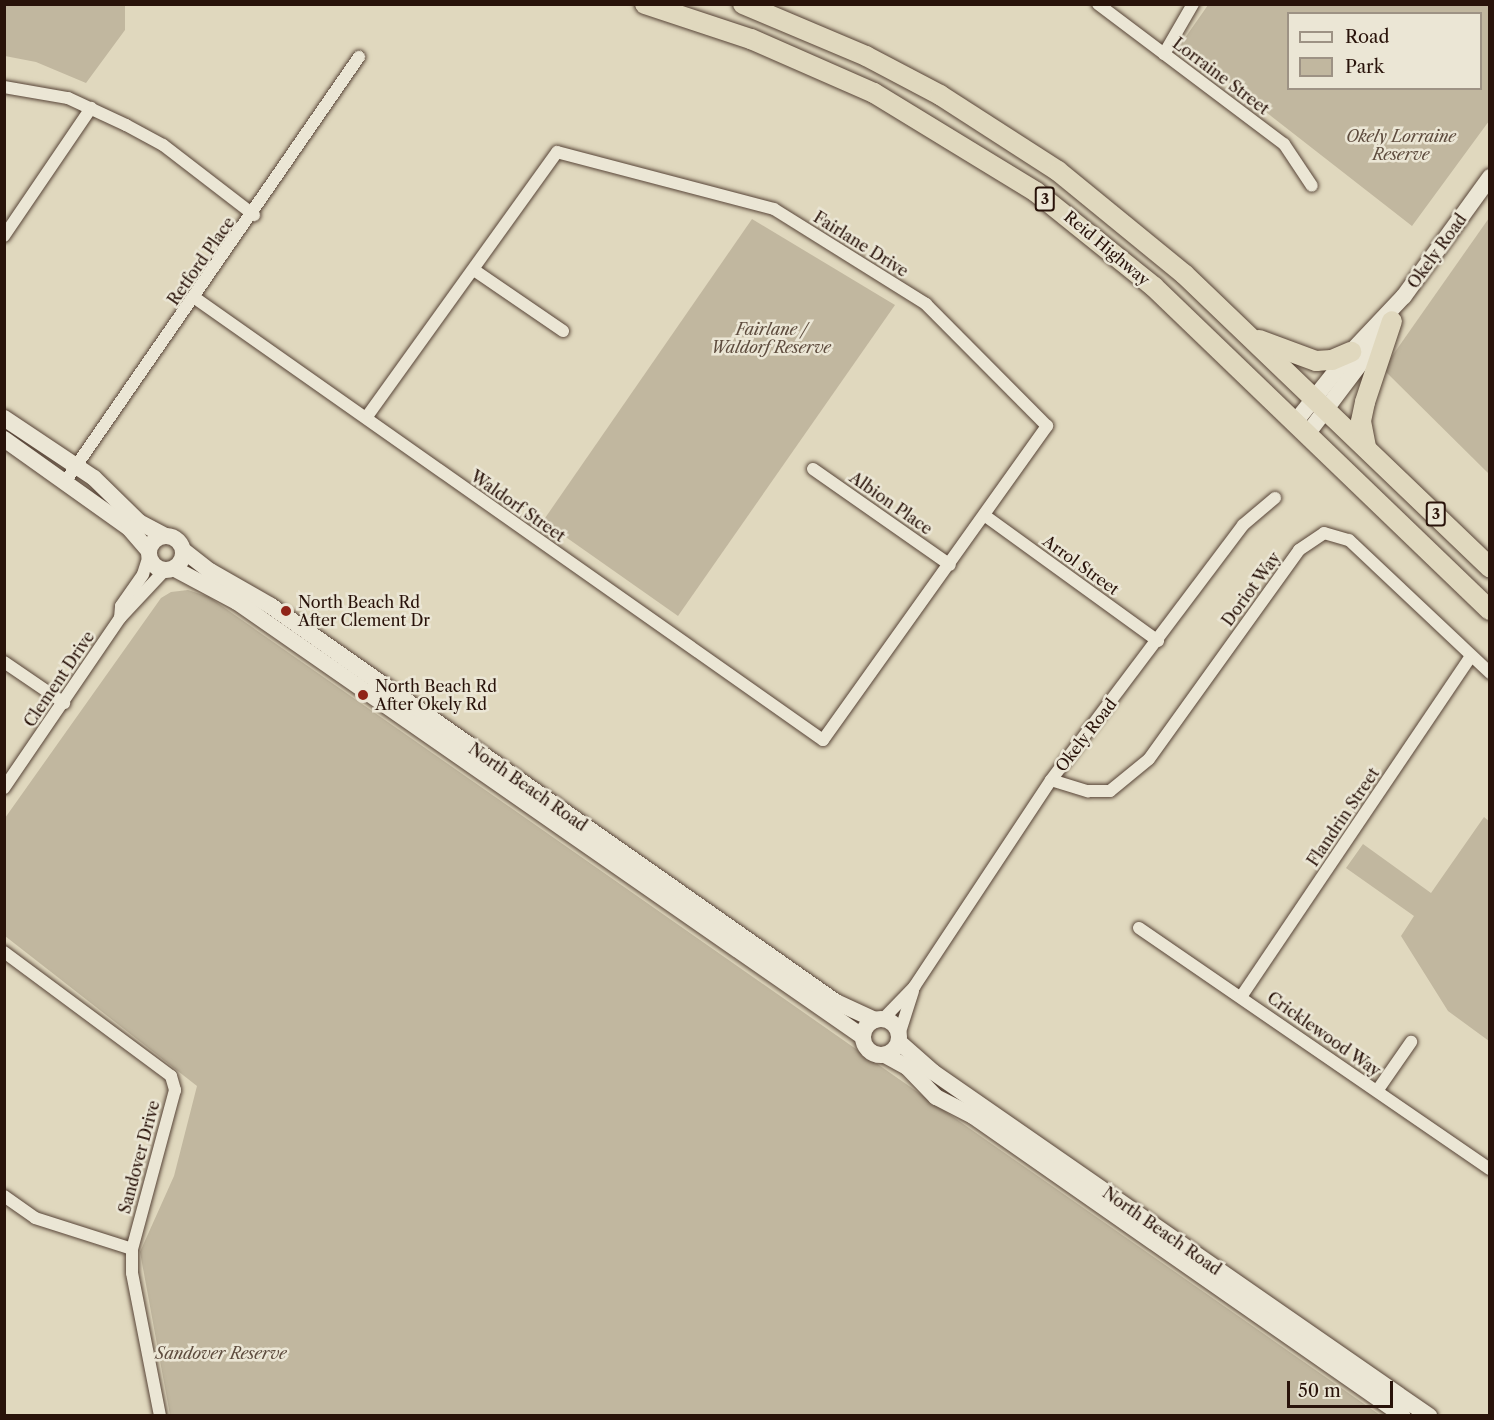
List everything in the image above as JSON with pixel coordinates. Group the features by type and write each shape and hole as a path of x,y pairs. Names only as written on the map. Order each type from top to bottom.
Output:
{"highway":[{"name":"Reid Highway","path":"645,4 751,39 839,76 1004,170 1128,264 1302,427 1490,610"},
{"name":"Reid Highway","path":"743,4 866,56 1014,140 1131,228 1251,337 1490,567"},
{"path":"1366,447 1361,421 1365,402 1392,321"},
{"path":"1251,337 1316,361 1332,360 1351,352"}],"main road":[{"name":"Okely Road","path":"1320,403 1351,352 1404,296 1490,177"},
{"name":"Okely Road","path":"1302,427 1320,403 1392,321 1404,296"},
{"path":"4,418 76,465 117,497 139,522 165,536 175,538 183,550 182,561 169,570 154,566 149,554 129,528 4,439"},
{"path":"149,554 155,541 165,536"},
{"name":"North Beach Road","path":"183,550 210,571 271,606 836,1002 879,1020"},
{"name":"North Beach Road","path":"169,570 237,602 863,1037"},
{"path":"879,1020 894,1024 899,1038 885,1055 870,1052 863,1037 866,1027 879,1020"},
{"name":"North Beach Road","path":"899,1038 933,1072 1429,1416"},
{"name":"North Beach Road","path":"885,1055 907,1067 936,1097 973,1116 1403,1416"}],"street":[{"name":"Lorraine Street","path":"1098,4 1284,144 1312,186"},
{"path":"1164,54 1193,4"},
{"name":"Retford Place","path":"65,482 254,215 359,57"},
{"path":"4,87 69,98 91,108 163,145 254,215"},
{"path":"4,236 91,108"},
{"name":"Fairlane Drive","path":"366,418 557,153 774,209 926,304 1047,426 823,740"},
{"path":"474,270 562,332"},
{"name":"Waldorf Street","path":"195,298 823,740"},
{"name":"Albion Place","path":"813,469 950,565"},
{"name":"Okely Road","path":"879,1020 914,987 1051,780 1158,641 1243,525 1275,498"},
{"name":"Arrol Street","path":"984,515 1158,641"},
{"name":"Doriot Way","path":"1051,780 1088,791 1110,791 1149,759 1299,550 1324,533 1349,540 1490,673"},
{"name":"Clement Drive","path":"120,618 121,606 143,574 149,554"},
{"name":"Clement Drive","path":"4,788 120,618 169,570"},
{"name":"Flandrin Street","path":"1241,997 1472,656"},
{"path":"4,662 64,703"},
{"name":"Cricklewood Way","path":"1139,928 1490,1168"},
{"name":"Sandover Drive","path":"4,952 171,1076 175,1090 132,1249 132,1273 160,1416"},
{"name":"Okely Road","path":"899,1038 914,987"},
{"path":"1377,1091 1411,1042"},
{"path":"4,1196 35,1218 132,1249"}],"green space":[{"path":"4,5 125,5 125,30 86,83 36,62 5,56"},
{"name":"Okely Lorraine Reserve","path":"1208,5 1489,5 1489,121 1412,226 1180,45"},
{"path":"1489,218 1489,474 1383,369"},
{"name":"Fairlane / Waldorf Reserve","path":"752,219 895,305 678,616 543,521"},
{"name":"Sandover Reserve","path":"188,590 209,597 1380,1415 170,1415 140,1252 174,1176 197,1086 5,936 5,818 161,598 171,592"},
{"path":"1484,817 1490,822 1489,1041 1448,1011 1401,936 1414,916 1346,868 1363,844 1431,893"}],"place":[{"name":"North Beach Rd After Clement Dr","path":"286,611"},
{"name":"North Beach Rd After Okely Rd","path":"363,695"}]}
